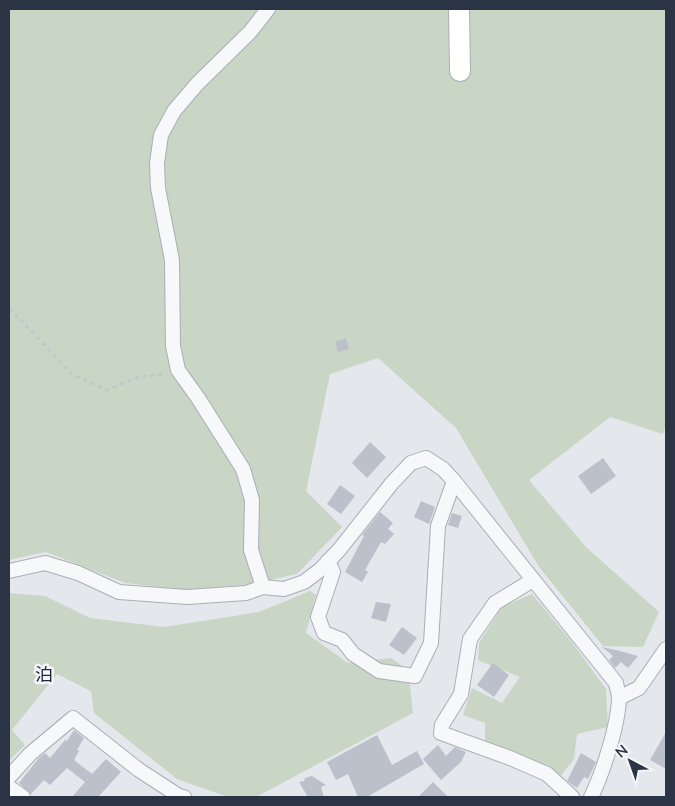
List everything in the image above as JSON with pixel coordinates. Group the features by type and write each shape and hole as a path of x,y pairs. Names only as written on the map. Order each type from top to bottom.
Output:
{"street":[{"path":"263,587 251,550 252,500 243,469 178,370 172,346 172,260 158,188 157,163 161,136 174,111 185,97 250,32 268,9"},
{"path":"459,9 460,71"},
{"path":"9,571 45,563 78,573 119,592 186,597 246,593 263,587 284,589 304,582 328,561 392,483 411,463 426,458 443,469 454,481 616,683 619,698 614,728 600,779 591,797"},
{"path":"328,561 334,572 318,617 324,633 342,640 353,654 379,671 415,676 431,643 438,526 454,481"},
{"path":"533,580 494,603 470,639 461,694 442,726 441,733 510,758 547,774 572,797"},
{"path":"619,698 639,688 666,649"},
{"path":"9,777 30,754 73,718 139,770 179,796 184,797"},
{"path":"9,787 23,797"}],"path":[{"path":"9,308 72,374 106,390 139,377 178,370"}],"green space":[{"path":"9,9 666,9 666,425 663,434 610,417 529,480 586,547 659,612 643,647 603,646 539,567 456,428 378,358 330,374 306,491 342,527 297,574 252,584 186,590 125,583 46,552 9,560"},
{"path":"310,591 316,595 306,633 348,663 391,658 408,670 413,713 256,797 228,797 177,779 94,713 91,691 57,674 12,730 25,745 9,761 9,593 45,596 90,618 164,627 259,612"},
{"path":"532,594 571,641 606,689 608,727 577,734 574,759 559,778 541,764 485,744 485,723 463,715 472,688 502,703 520,677 478,660 479,643 502,607"}],"building":[{"path":"346,338 349,349 338,352 335,342"},
{"path":"370,442 386,457 367,478 352,463"},
{"path":"603,458 616,476 591,494 578,476"},
{"path":"340,485 355,496 341,514 327,504"},
{"path":"421,501 435,507 429,524 414,517"},
{"path":"380,512 393,523 388,529 394,534 385,544 381,542 365,570 368,572 362,582 345,572 364,536 362,535"},
{"path":"452,513 462,516 458,528 448,525"},
{"path":"376,602 391,604 386,622 371,618"},
{"path":"402,627 417,638 404,655 389,645"},
{"path":"602,647 638,656 628,668 621,662 615,668 609,660 613,656"},
{"path":"493,663 509,675 494,697 477,685"},
{"path":"74,730 84,738 74,760 92,774 106,759 121,772 98,797 72,797 85,782 67,768 50,785 44,780 31,794 19,783 39,758 45,753 50,758 65,740 67,741"},
{"path":"666,732 666,769 650,760"},
{"path":"377,735 392,765 417,751 424,764 367,797 358,797 348,774 336,780 327,762"},
{"path":"438,745 446,756 455,747 466,752 461,762 441,780 423,759"},
{"path":"581,753 596,762 588,779 584,777 577,788 567,781"},
{"path":"312,776 326,785 321,787 324,797 308,797 299,782"},
{"path":"433,782 448,797 418,797"}],"district":[{"name":"泊","path":"44,675"}]}
